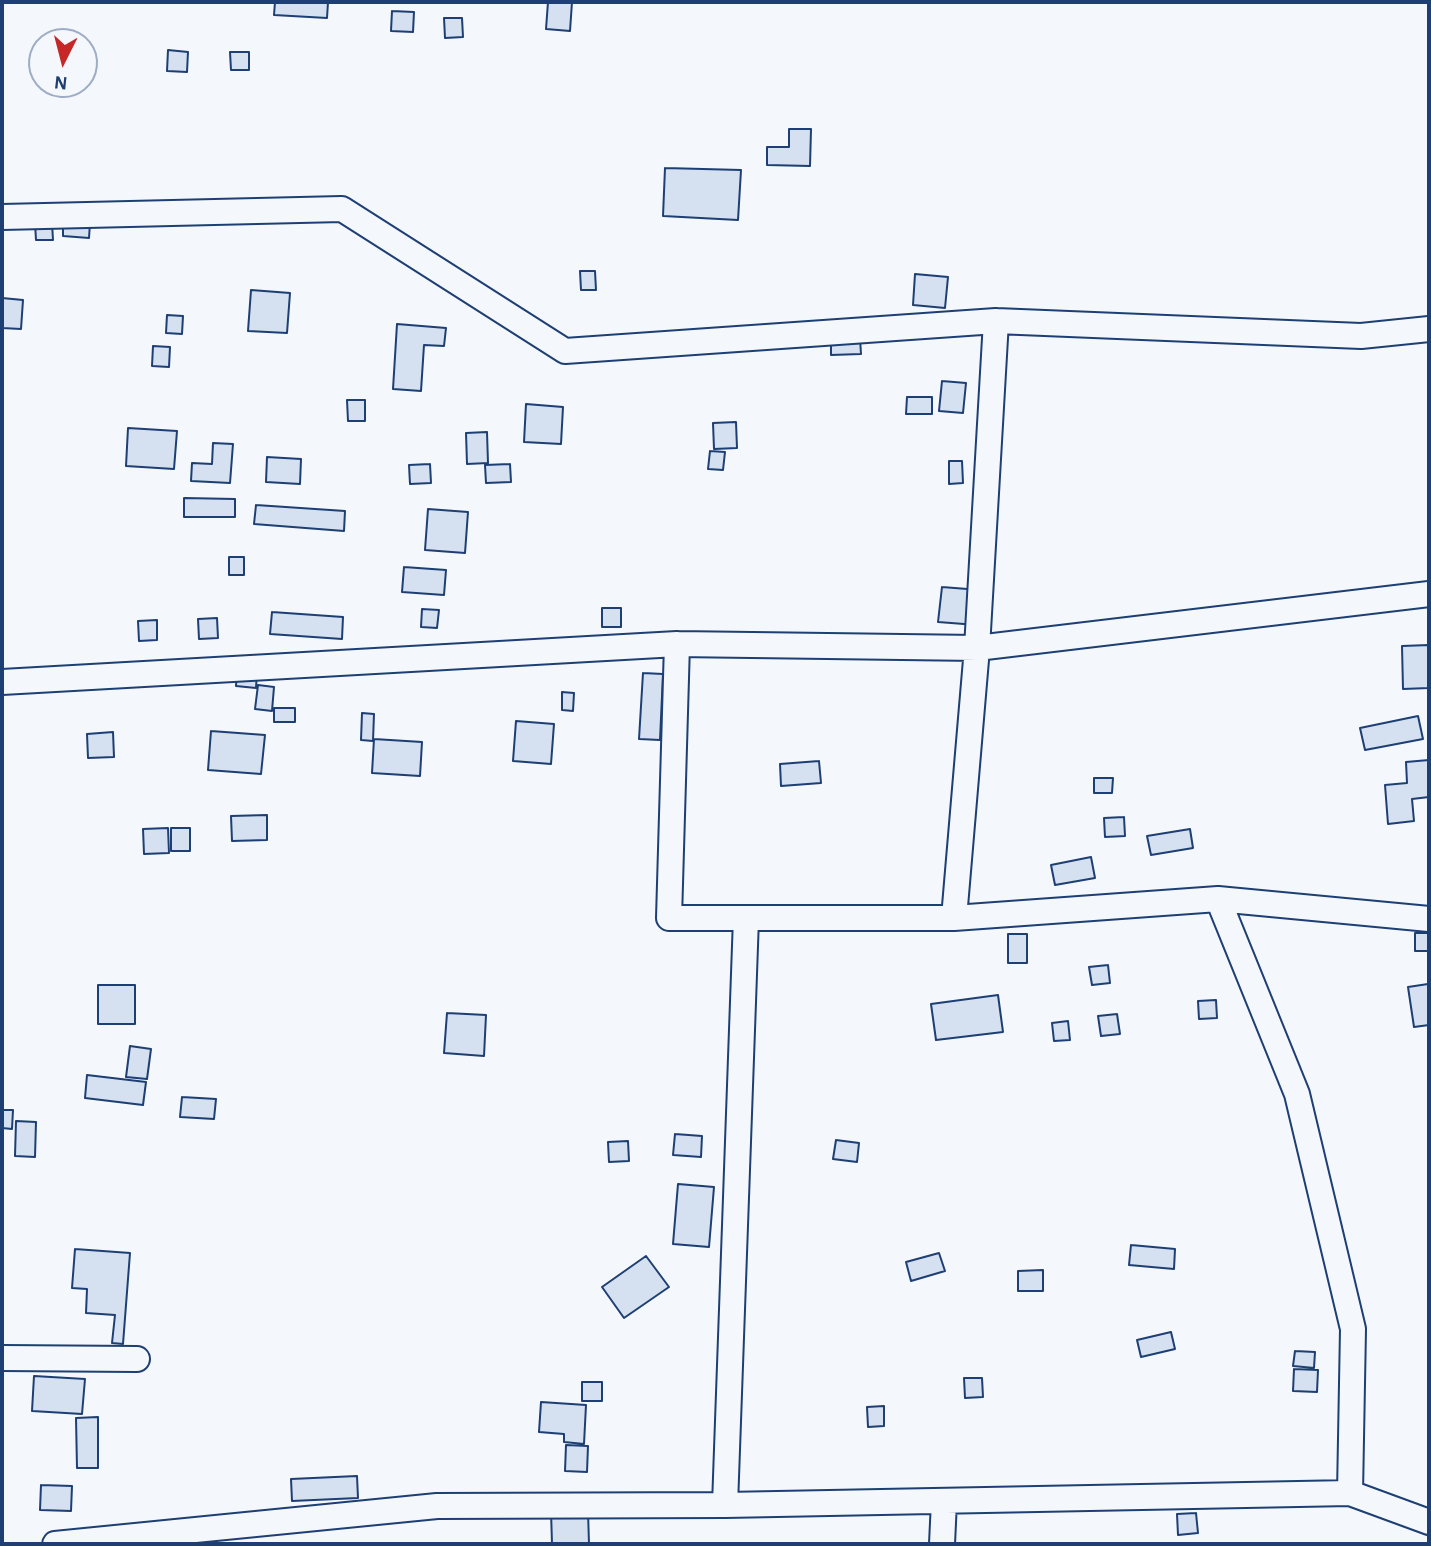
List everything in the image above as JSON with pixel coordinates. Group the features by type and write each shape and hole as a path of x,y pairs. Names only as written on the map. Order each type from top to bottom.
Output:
{"street":[{"path":"2,217 342,209 565,351 996,321 1361,336 1429,329"},
{"path":"954,918 977,648 996,321"},
{"path":"2,682 677,644 977,648 1429,594"},
{"path":"677,644 669,918 954,918 1218,899 1429,919"},
{"path":"1218,899 1297,1094 1353,1329 1350,1493"},
{"path":"725,1505 746,918"},
{"path":"2,1358 136,1359"},
{"path":"55,1544 437,1506 725,1505 1350,1493 1429,1522"},
{"path":"942,1544 944,1501"}],"building":[{"path":"275,2 328,2 327,18 274,15"},
{"path":"548,2 572,2 570,31 546,29"},
{"path":"392,11 414,12 413,32 391,31"},
{"path":"444,18 462,18 463,37 445,38"},
{"path":"168,50 188,52 187,72 167,71"},
{"path":"230,52 249,52 249,70 231,70"},
{"path":"789,129 811,129 810,166 767,165 767,147 789,147"},
{"path":"665,168 741,170 738,220 663,216"},
{"path":"63,221 90,223 89,238 63,236"},
{"path":"35,223 52,223 53,240 36,240"},
{"path":"580,271 595,271 596,290 581,290"},
{"path":"915,274 948,277 945,308 913,305"},
{"path":"251,290 290,293 287,333 248,331"},
{"path":"2,298 23,300 21,329 2,328"},
{"path":"167,315 183,316 182,334 166,333"},
{"path":"397,324 446,328 444,346 424,345 421,391 393,389"},
{"path":"860,338 861,354 831,355 831,339"},
{"path":"153,346 170,347 169,367 152,366"},
{"path":"942,381 966,383 963,413 939,411"},
{"path":"907,397 932,397 932,414 906,414"},
{"path":"347,400 365,400 365,421 348,421"},
{"path":"526,404 563,407 561,444 524,442"},
{"path":"736,422 737,448 714,449 713,423"},
{"path":"128,428 177,431 174,469 126,466"},
{"path":"487,432 488,463 467,464 466,433"},
{"path":"213,443 233,444 230,483 191,481 192,463 212,464"},
{"path":"710,451 725,452 723,470 708,469"},
{"path":"267,457 301,459 300,484 266,482"},
{"path":"949,461 962,461 963,483 949,484"},
{"path":"430,464 431,483 410,484 409,465"},
{"path":"510,464 511,482 486,483 485,465"},
{"path":"184,498 235,499 235,517 184,517"},
{"path":"256,505 345,511 344,531 254,524"},
{"path":"428,509 468,512 465,553 425,550"},
{"path":"229,557 244,557 244,575 229,575"},
{"path":"404,567 446,570 444,595 402,592"},
{"path":"942,587 980,590 977,625 938,622"},
{"path":"602,608 621,608 621,627 602,627"},
{"path":"422,609 439,610 437,628 421,627"},
{"path":"272,612 343,617 342,639 270,634"},
{"path":"217,618 218,638 199,639 198,619"},
{"path":"157,620 157,640 139,641 138,621"},
{"path":"1429,645 1429,688 1403,689 1402,646"},
{"path":"237,670 257,672 256,688 236,686"},
{"path":"643,673 663,674 660,740 639,739"},
{"path":"258,685 274,687 272,711 255,709"},
{"path":"562,692 574,693 573,711 562,710"},
{"path":"274,708 295,708 295,722 274,722"},
{"path":"362,713 374,714 373,741 361,740"},
{"path":"1418,716 1423,739 1365,750 1360,728"},
{"path":"516,721 554,724 551,764 513,761"},
{"path":"211,731 265,735 261,774 208,770"},
{"path":"113,732 114,757 88,758 87,734"},
{"path":"374,739 422,742 420,776 372,773"},
{"path":"1429,760 1429,797 1412,799 1414,821 1388,824 1385,785 1407,783 1406,762"},
{"path":"819,761 821,783 781,786 780,764"},
{"path":"1094,778 1113,778 1112,793 1094,793"},
{"path":"267,815 267,840 232,841 231,816"},
{"path":"1124,817 1125,836 1105,837 1104,818"},
{"path":"168,828 169,853 144,854 143,829"},
{"path":"171,828 190,828 190,851 171,851"},
{"path":"1190,829 1193,848 1151,855 1147,836"},
{"path":"1091,857 1095,878 1055,885 1051,865"},
{"path":"1415,933 1429,933 1429,951 1415,951"},
{"path":"1008,934 1027,934 1027,963 1008,963"},
{"path":"1108,965 1110,983 1092,985 1089,967"},
{"path":"1428,984 1429,1025 1414,1027 1408,987"},
{"path":"98,985 135,985 135,1024 98,1024"},
{"path":"998,995 1003,1032 936,1040 931,1004"},
{"path":"1216,1000 1217,1018 1199,1019 1198,1001"},
{"path":"447,1013 486,1015 484,1056 444,1053"},
{"path":"1117,1014 1120,1034 1101,1036 1098,1016"},
{"path":"1068,1021 1070,1040 1054,1041 1052,1023"},
{"path":"130,1046 151,1049 147,1079 126,1077"},
{"path":"87,1075 146,1082 143,1105 85,1098"},
{"path":"182,1097 216,1099 214,1119 180,1117"},
{"path":"2,1110 13,1110 12,1129 2,1128"},
{"path":"16,1121 36,1122 35,1157 15,1156"},
{"path":"675,1134 702,1136 701,1157 673,1155"},
{"path":"836,1140 859,1143 857,1162 833,1159"},
{"path":"628,1141 629,1161 609,1162 608,1142"},
{"path":"678,1184 714,1187 709,1247 673,1244"},
{"path":"1131,1245 1175,1249 1174,1269 1129,1265"},
{"path":"75,1249 130,1253 123,1344 112,1343 115,1315 86,1313 87,1289 72,1288"},
{"path":"939,1253 945,1271 911,1281 906,1262"},
{"path":"646,1256 669,1287 624,1318 602,1287"},
{"path":"1043,1270 1043,1291 1018,1291 1018,1271"},
{"path":"1171,1332 1175,1349 1141,1357 1137,1340"},
{"path":"1295,1351 1315,1352 1314,1368 1293,1366"},
{"path":"1294,1369 1318,1370 1317,1392 1293,1391"},
{"path":"34,1376 85,1379 82,1414 32,1411"},
{"path":"964,1378 982,1378 983,1397 965,1398"},
{"path":"582,1382 602,1382 602,1401 582,1401"},
{"path":"541,1402 586,1405 584,1444 564,1442 564,1434 539,1432"},
{"path":"884,1406 884,1426 868,1427 867,1407"},
{"path":"98,1417 98,1468 77,1468 76,1418"},
{"path":"566,1445 588,1446 587,1472 565,1471"},
{"path":"357,1476 358,1498 292,1501 291,1479"},
{"path":"41,1485 72,1486 71,1511 40,1510"},
{"path":"551,1511 588,1511 589,1544 552,1544"},
{"path":"1196,1513 1198,1533 1178,1535 1177,1514"}]}
